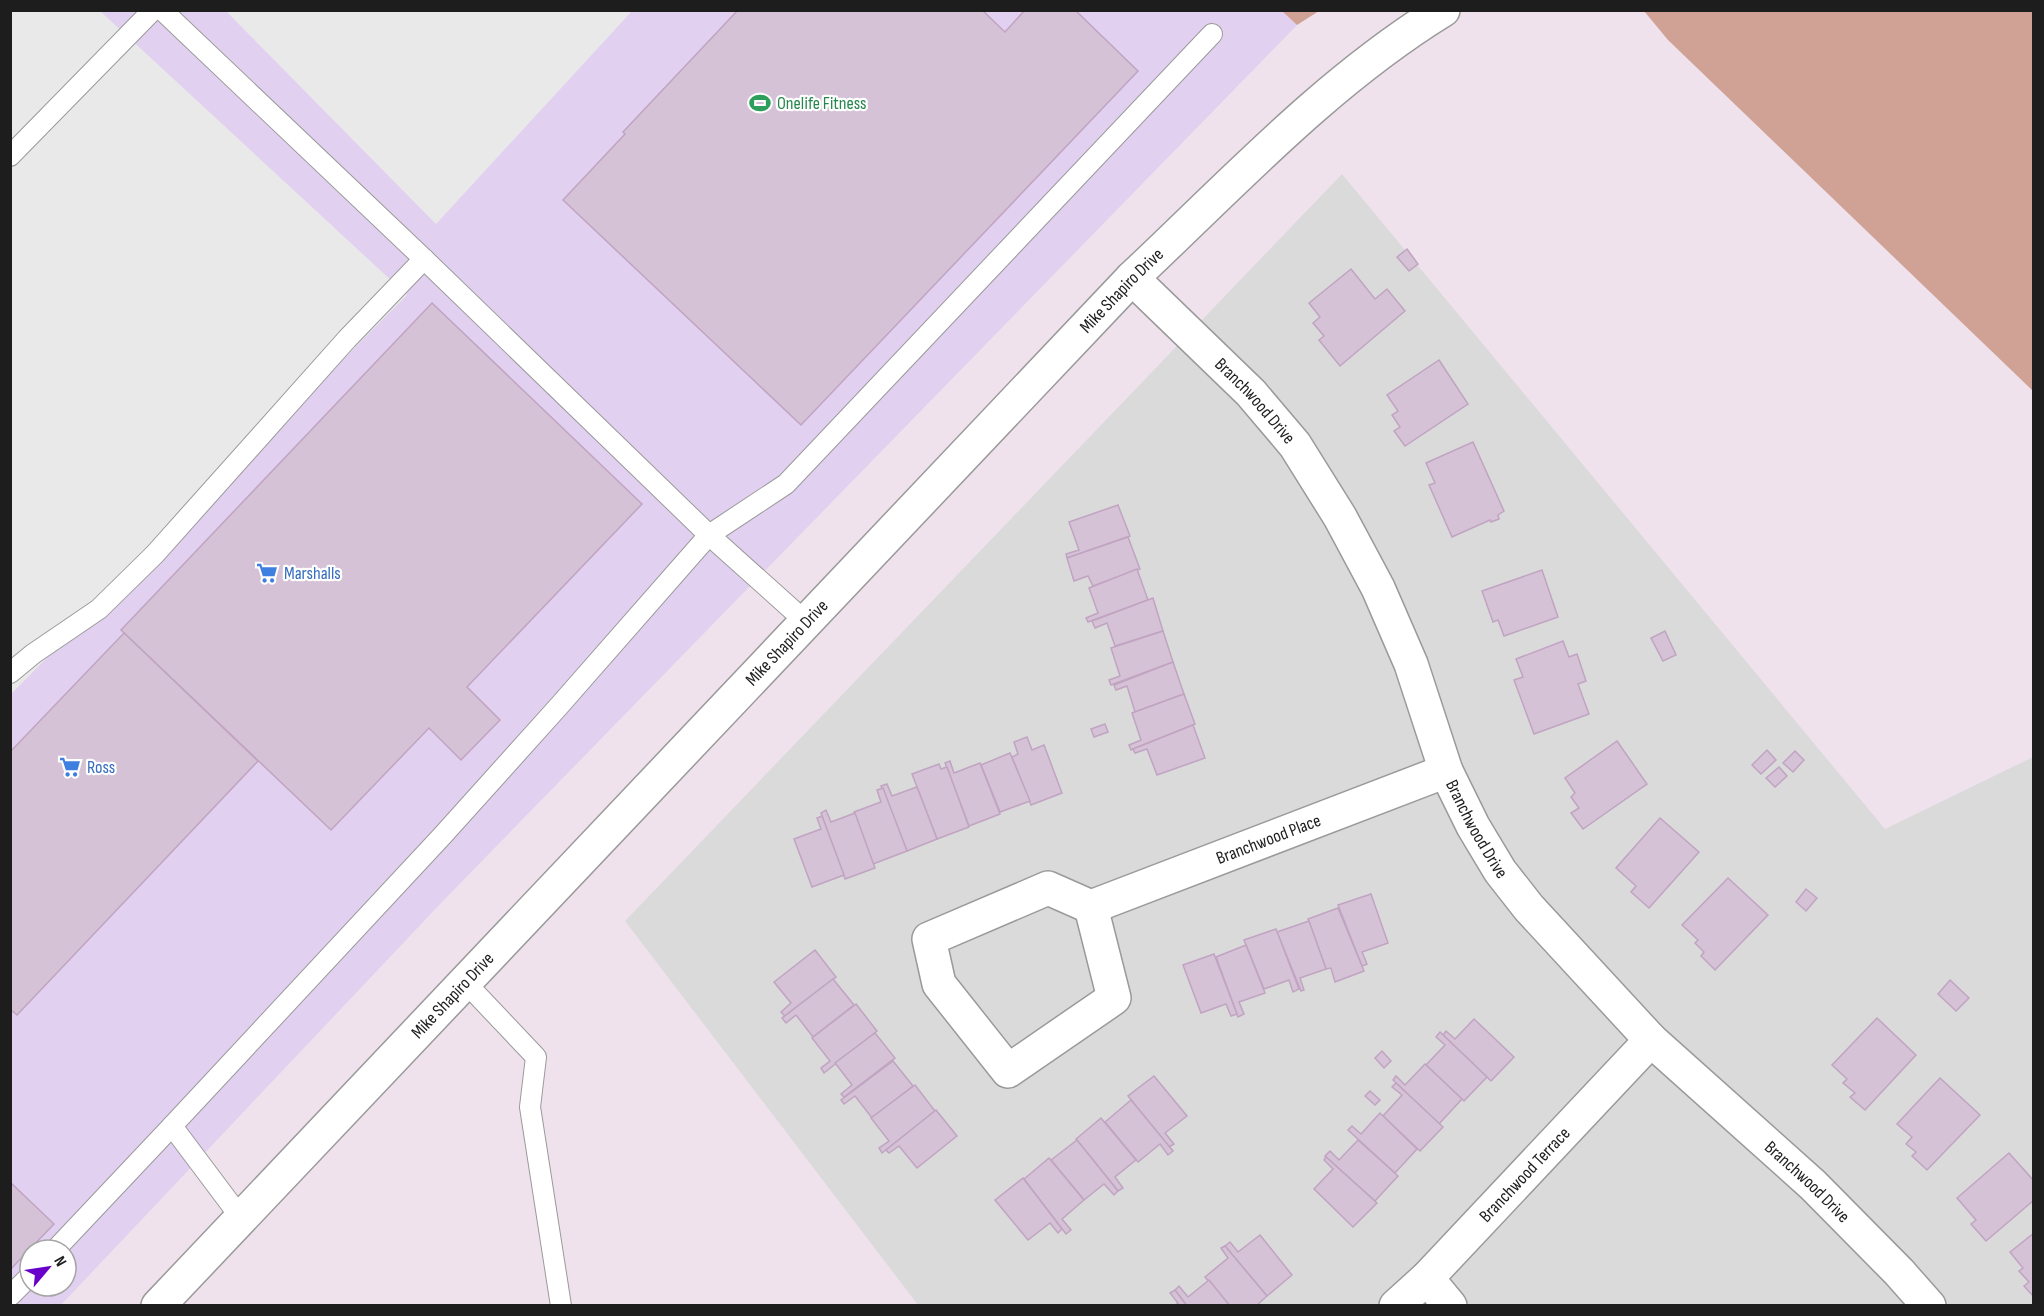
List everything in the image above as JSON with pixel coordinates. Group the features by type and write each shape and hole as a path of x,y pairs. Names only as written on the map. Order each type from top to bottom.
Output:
{"street":[{"name":"Mike Shapiro Drive","path":"158,1305 1132,278 1298,121 1360,67 1415,27 1443,10"},
{"name":"Branchwood Drive","path":"1132,278 1251,393 1295,445 1340,517 1378,588 1411,664 1446,771 1473,825 1500,871 1529,908 1651,1040 1813,1185 1929,1305"},
{"name":"Branchwood Place","path":"1091,907 1446,771"},
{"path":"1048,888 1091,907 1114,998 1008,1071 939,984 929,939 1048,888"},
{"name":"Branchwood Terrace","path":"1396,1305 1427,1278 1651,1040"},
{"path":"1427,1278 1450,1305"}],"lane":[{"path":"10,156 153,10"},
{"path":"162,10 710,535 806,622"},
{"path":"66,1238 443,835 710,535 786,484 1212,34"},
{"path":"10,673 33,654 99,609 155,554 347,339 424,259"},
{"path":"465,982 536,1058 531,1107 561,1305"},
{"path":"172,1126 241,1218"}],"shaded area":[{"path":"1282,10 1297,25 442,902 78,1287 78,1238 18,1238 18,1298 68,1298 60,1306 10,1305 10,11"},
{"path":"11,11 100,11 407,295 11,694"},
{"path":"226,11 632,11 436,224"},
{"path":"1282,11 1319,11 1297,25"},
{"path":"1644,11 2033,11 2033,391 1668,40"},
{"path":"1342,174 1885,829 2033,757 2033,1305 918,1305 625,921"}],"building":[{"path":"738,10 982,10 1005,32 1025,10 1075,10 1138,71 801,425 563,200 625,134 623,132"},
{"path":"1407,249 1418,264 1409,271 1397,257"},
{"path":"1351,269 1375,299 1387,289 1405,311 1340,366 1319,340 1324,336 1313,323 1320,317 1309,303"},
{"path":"432,303 642,504 467,687 500,720 461,760 429,728 331,830 121,630"},
{"path":"1439,360 1468,404 1405,446 1394,431 1400,427 1392,415 1398,411 1387,395"},
{"path":"1473,442 1504,511 1498,515 1499,519 1491,522 1490,520 1452,537 1429,485 1435,483 1426,463"},
{"path":"1118,505 1130,536 1067,558 1066,554 1079,550 1069,522"},
{"path":"1128,537 1140,569 1093,586 1088,576 1074,581 1067,558"},
{"path":"1137,569 1148,600 1088,622 1086,618 1098,613 1089,588"},
{"path":"1542,570 1558,617 1504,636 1498,620 1493,622 1482,591"},
{"path":"1153,598 1163,631 1115,646 1107,623 1095,628 1092,621"},
{"path":"1163,631 1173,662 1111,685 1109,680 1120,676 1111,648"},
{"path":"1665,631 1676,655 1663,661 1651,638"},
{"path":"124,633 258,761 17,1015 10,1009 10,752"},
{"path":"1563,641 1569,657 1577,654 1586,681 1578,684 1589,714 1534,734 1514,680 1523,677 1516,659"},
{"path":"1173,662 1184,694 1135,712 1127,686 1116,690 1114,685"},
{"path":"1184,694 1195,724 1131,750 1129,745 1141,740 1132,713"},
{"path":"1105,724 1108,732 1094,737 1091,729"},
{"path":"1193,725 1205,758 1157,775 1147,749 1135,753 1133,749"},
{"path":"1027,737 1032,750 1044,745 1062,793 1031,805 1012,757 1018,754 1014,742"},
{"path":"1617,741 1647,784 1583,829 1571,813 1579,808 1571,797 1575,793 1565,778"},
{"path":"1767,750 1776,760 1761,774 1752,765"},
{"path":"1795,751 1804,760 1793,772 1783,763"},
{"path":"1010,753 1030,801 1000,812 981,765"},
{"path":"950,761 954,773 980,763 1000,814 969,826 945,763"},
{"path":"939,764 941,769 947,767 969,827 937,839 912,774"},
{"path":"1779,767 1787,776 1775,787 1766,778"},
{"path":"887,784 892,796 917,787 937,839 907,851 881,786"},
{"path":"883,788 907,851 873,864 854,812 881,802 877,790"},
{"path":"826,810 831,822 855,813 875,868 845,879 821,813"},
{"path":"822,816 844,875 812,887 794,839 821,829 817,818"},
{"path":"1660,818 1699,852 1649,908 1631,892 1636,886 1616,868"},
{"path":"1728,878 1768,915 1715,970 1701,956 1704,952 1695,943 1698,940 1682,925"},
{"path":"1806,889 1817,898 1806,911 1796,902"},
{"path":"1371,894 1388,943 1362,952 1367,964 1362,966 1338,905"},
{"path":"1338,908 1364,971 1335,982 1331,968 1326,969 1308,919"},
{"path":"1309,921 1326,969 1300,978 1304,990 1301,991 1277,932"},
{"path":"1276,929 1299,989 1293,992 1289,980 1264,989 1244,940"},
{"path":"1246,945 1265,993 1239,1002 1244,1014 1238,1017 1216,957"},
{"path":"815,950 836,977 785,1016 781,1012 791,1003 774,982"},
{"path":"1214,954 1237,1014 1231,1016 1226,1004 1201,1013 1183,965"},
{"path":"833,979 854,1005 813,1037 796,1015 786,1023 782,1018"},
{"path":"1950,980 1969,998 1956,1011 1938,994"},
{"path":"856,1004 877,1031 824,1073 821,1068 830,1061 812,1038"},
{"path":"1877,1018 1916,1055 1865,1110 1850,1097 1855,1093 1843,1083 1847,1079 1832,1065"},
{"path":"1474,1019 1514,1057 1491,1081 1443,1035 1446,1031 1455,1039"},
{"path":"1440,1032 1487,1077 1464,1101 1426,1065 1445,1045 1436,1037"},
{"path":"875,1033 895,1058 844,1097 841,1094 852,1085 835,1063"},
{"path":"1382,1051 1391,1061 1384,1068 1375,1058"},
{"path":"893,1061 913,1086 872,1118 855,1096 844,1104 841,1100"},
{"path":"1425,1064 1462,1099 1439,1124 1393,1080 1396,1076 1405,1085"},
{"path":"1154,1076 1187,1116 1165,1133 1174,1144 1169,1147 1128,1096"},
{"path":"1940,1078 1980,1115 1927,1170 1912,1156 1916,1152 1906,1144 1912,1137 1897,1124"},
{"path":"1396,1083 1443,1127 1420,1151 1383,1116 1402,1095 1392,1087"},
{"path":"915,1085 935,1111 882,1153 879,1148 889,1141 871,1118"},
{"path":"1370,1091 1380,1100 1375,1105 1365,1096"},
{"path":"1131,1100 1173,1151 1168,1155 1160,1144 1138,1162 1105,1122"},
{"path":"936,1110 957,1136 917,1168 899,1146 889,1153 886,1150"},
{"path":"1380,1113 1417,1149 1395,1173 1348,1130 1352,1126 1361,1134"},
{"path":"1101,1118 1136,1160 1115,1177 1123,1188 1118,1191 1076,1139"},
{"path":"1077,1140 1118,1191 1114,1195 1104,1184 1084,1200 1051,1160"},
{"path":"1358,1140 1398,1176 1375,1201 1325,1156 1330,1151 1339,1160"},
{"path":"2009,1153 2034,1181 2034,1200 1986,1241 1971,1224 1976,1220 1957,1198"},
{"path":"1326,1157 1377,1203 1353,1227 1314,1189 1333,1169 1324,1160"},
{"path":"1049,1158 1084,1200 1062,1219 1071,1230 1066,1234 1024,1179"},
{"path":"1023,1178 1062,1229 1058,1233 1050,1223 1028,1240 995,1200"},
{"path":"10,1182 54,1224 41,1238 18,1238 18,1262 10,1270"},
{"path":"2034,1233 2034,1297 2024,1286 2029,1282 2019,1271 2023,1268 2010,1252"},
{"path":"1260,1235 1292,1275 1267,1296 1225,1246 1230,1242 1238,1252"},
{"path":"1225,1246 1267,1296 1256,1306 1230,1306 1205,1277 1228,1258 1221,1248"},
{"path":"1209,1280 1230,1306 1187,1306 1175,1290 1179,1286 1188,1297"},
{"path":"1175,1290 1187,1306 1174,1306 1178,1303 1170,1293"}],"place":[{"name":"Onelife Fitness","path":"760,103"},
{"name":"Marshalls","path":"267,573"},
{"name":"Ross","path":"70,767"}]}
